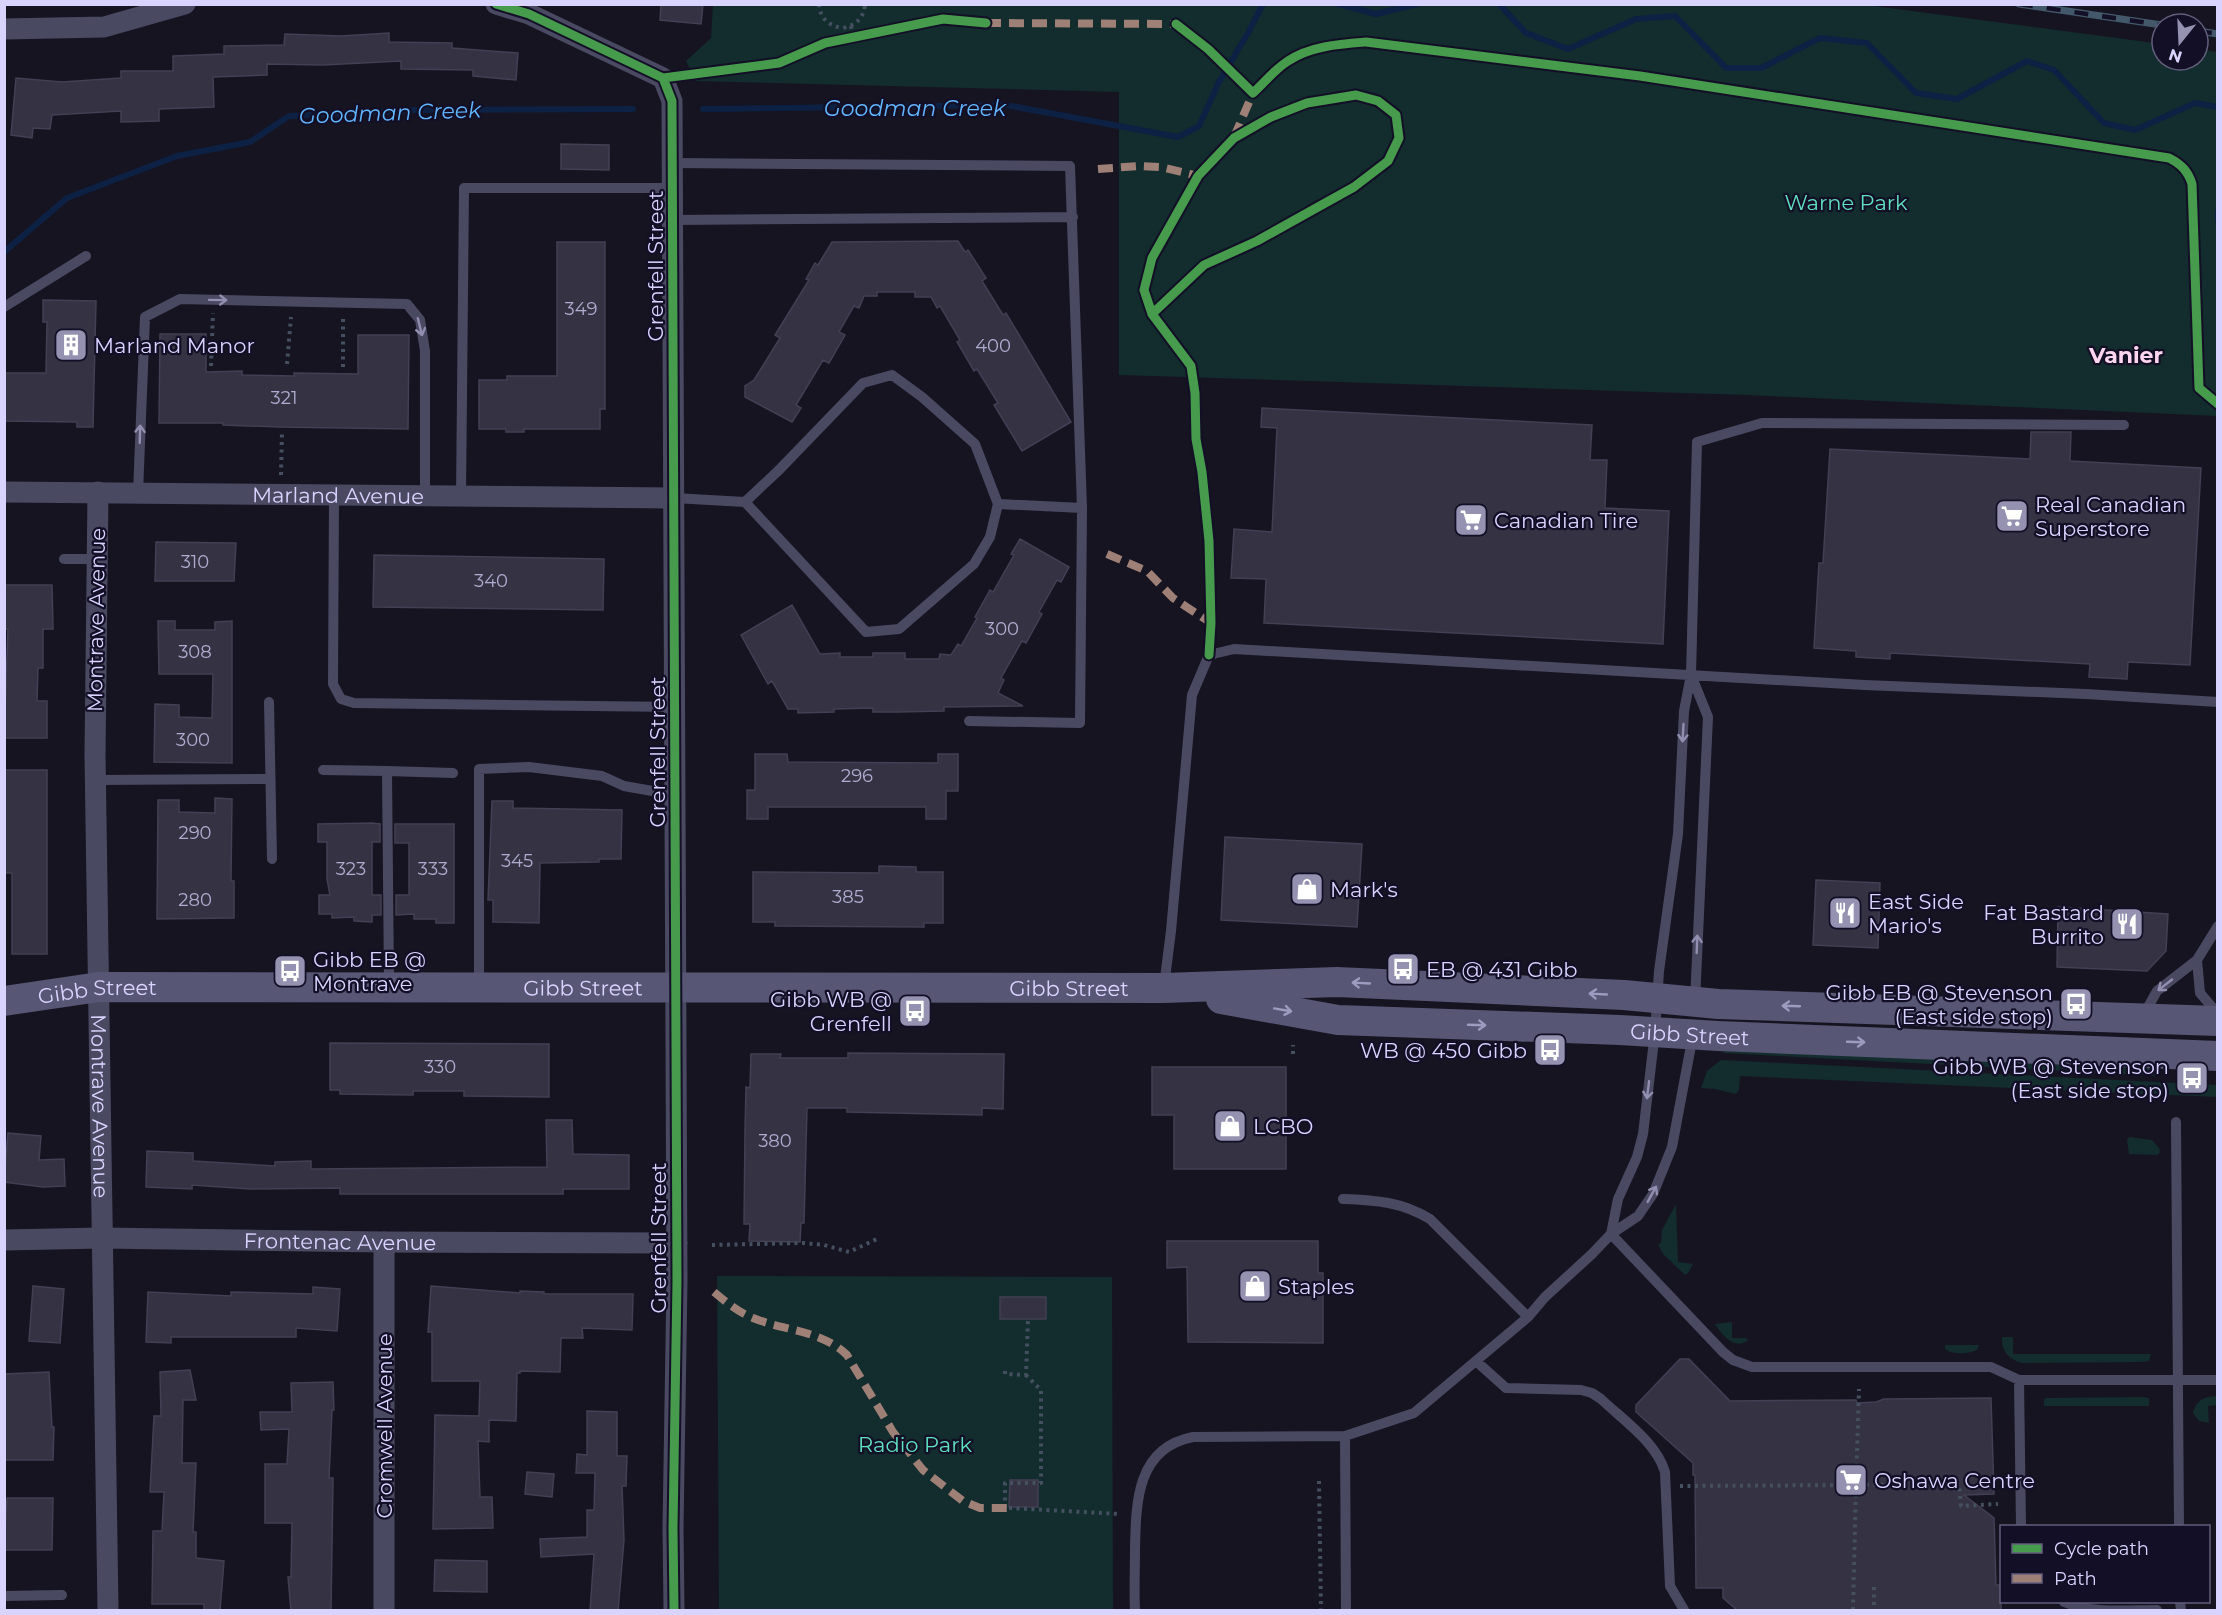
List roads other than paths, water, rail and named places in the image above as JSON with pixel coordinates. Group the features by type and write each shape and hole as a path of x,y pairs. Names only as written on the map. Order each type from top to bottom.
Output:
{"main road":[{"name":"Gibb Street","path":"4,1001 99,987 1164,988 1337,982 1624,995 1657,998 1694,1018 2217,1056"},
{"name":"Gibb Street","path":"1164,988 1338,1020 1655,1032 1694,1018 2217,1021"}],"street":[{"path":"4,29 104,27 185,4"},
{"name":"Grenfell Street","path":"496,4 529,14 663,78 672,101 677,1243 674,1611"},
{"name":"Marland Avenue","path":"4,492 674,498"},
{"name":"Montrave Avenue","path":"98,492 95,780 108,1611"},
{"name":"Frontenac Avenue","path":"4,1239 677,1243"},
{"name":"Cromwell Avenue","path":"384,1242 384,1611"}],"lane":[{"path":"673,163 1070,166 1082,508 1080,723 969,722"},
{"path":"462,496 464,188 673,188"},
{"path":"674,220 1073,218"},
{"path":"4,307 86,256"},
{"path":"138,493 145,317 180,299 213,299 407,304 420,320 425,351 425,496"},
{"path":"674,498 745,502 866,632 899,629 974,564 990,537 998,504 975,444 922,397 892,375 863,383 745,502"},
{"path":"1611,1234 1618,1199 1637,1157 1643,1134 1657,998 1678,834 1684,711 1691,675 1697,442 1762,423 2124,425"},
{"path":"334,495 333,684 341,699 354,703 675,707"},
{"path":"998,504 1082,508"},
{"path":"64,559 98,559"},
{"path":"1164,988 1192,695 1209,655 1234,649 1865,685 2217,702"},
{"path":"1135,1611 1137,1494 1150,1464 1170,1444 1178,1440 1214,1435 1345,1436 1414,1413 1528,1317 1545,1297 1611,1234 1638,1216 1653,1194 1672,1147 1678,1122 1694,1018 1708,717 1691,675"},
{"path":"269,702 272,859"},
{"path":"479,988 479,769 529,767 602,776 624,786 675,795"},
{"path":"323,770 453,773"},
{"path":"387,771 389,987"},
{"path":"95,780 269,779"},
{"path":"2142,1019 2157,991 2198,960 2217,926"},
{"path":"2198,960 2200,993 2217,1014"},
{"path":"2176,1122 2179,1525"},
{"path":"1343,1200 1376,1200 1396,1203 1414,1209 1430,1219 1528,1317"},
{"path":"1611,1234 1723,1352 1743,1364 1762,1367 1991,1367 2019,1380 2217,1380"},
{"path":"1477,1362 1506,1388 1581,1390 1592,1393 1601,1398 1655,1450 1665,1472 1670,1586 1684,1611"},
{"path":"2019,1380 2021,1525"},
{"path":"1345,1436 1346,1611"},
{"path":"4,1596 62,1595"},
{"path":"2067,1603 2091,1610 2157,1611"}],"waterway":[{"name":"Goodman Creek","path":"703,109 1006,105 1178,137 1199,126 1218,84 1263,4"},
{"name":"Goodman Creek","path":"1338,4 1376,14 1418,4"},
{"name":"Goodman Creek","path":"1499,4 1526,33 1568,49 1636,19 1675,16 1726,68 1761,68 1820,38 1867,43 1916,93 1957,99 2027,61 2054,70 2104,123 2135,130 2195,103 2218,107"},
{"name":"Goodman Creek","path":"4,252 67,198 177,156 250,142 289,116 415,110 633,109"},
{"name":"Goodman Creek","path":"2218,211 2218,220"}],"railway":[{"path":"2019,4 2150,23"},
{"path":"2210,33 2218,34"}],"place":[{"name":"Marland Manor","path":"71,345"},
{"name":"Real Canadian Superstore","path":"2012,516"},
{"name":"Canadian Tire","path":"1471,520"},
{"name":"Mark's","path":"1307,889"},
{"name":"East Side Mario's","path":"1845,913"},
{"name":"Fat Bastard Burrito","path":"2127,924"},
{"name":"EB @ 431 Gibb","path":"1403,969"},
{"name":"Gibb EB @ Montrave","path":"290,971"},
{"name":"Gibb EB @ Stevenson (East side stop)","path":"2076,1004"},
{"name":"Gibb WB @ Grenfell","path":"915,1011"},
{"name":"WB @ 450 Gibb","path":"1550,1050"},
{"name":"Gibb WB @ Stevenson (East side stop)","path":"2192,1078"},
{"name":"LCBO","path":"1230,1126"},
{"name":"Staples","path":"1255,1286"},
{"name":"Oshawa Centre","path":"1851,1480"}],"district":[{"name":"Vanier","path":"2126,355"}],"park label":[{"name":"Warne Park","path":"1846,202"},
{"name":"Radio Park","path":"915,1444"}]}
